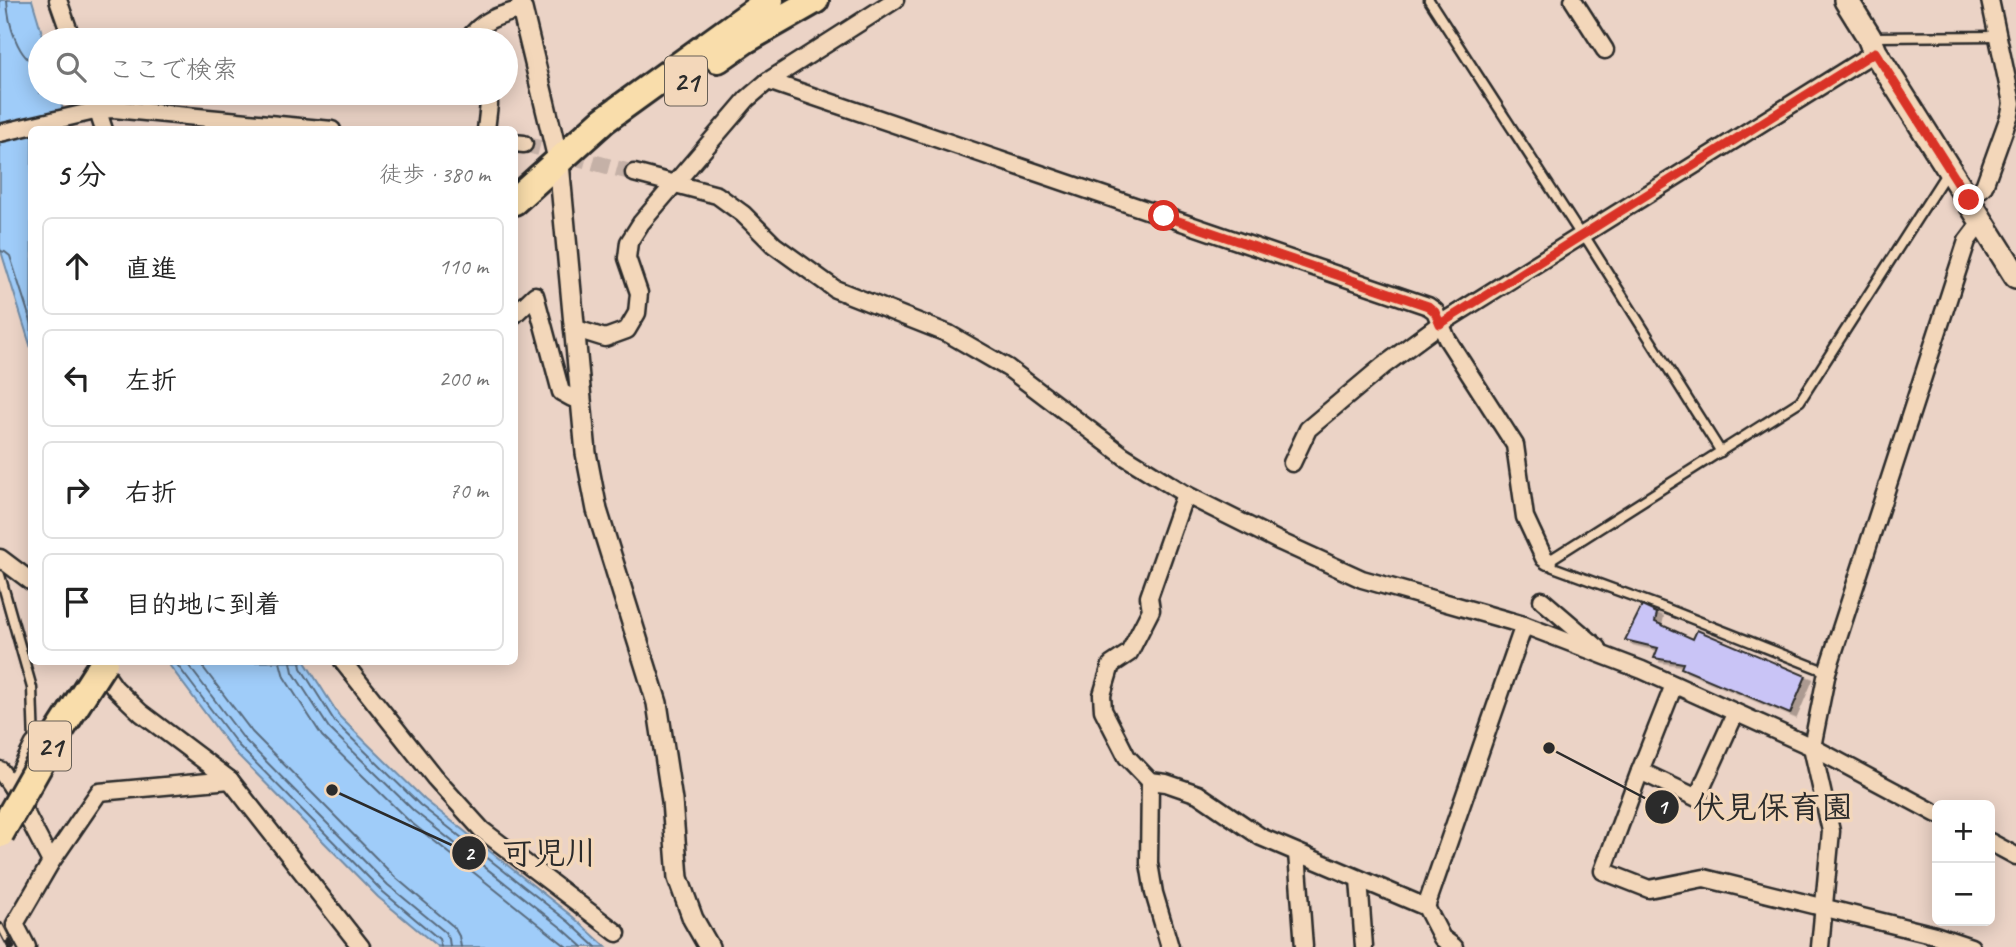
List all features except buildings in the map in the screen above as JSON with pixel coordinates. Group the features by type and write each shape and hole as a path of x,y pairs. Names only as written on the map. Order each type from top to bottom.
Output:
{"highway":[{"name":"21","path":"518,198 604,120 770,0"},
{"name":"21","path":"559,163 613,132 745,40 815,0"},
{"name":"21","path":"0,834 48,750 102,665"}],"main road":[{"path":"1846,0 2016,276"}],"street":[{"path":"58,0 68,28"},
{"path":"573,328 605,338 627,330 637,313 639,293 628,258 629,242 641,223 747,99 768,81 895,0"},
{"path":"1573,0 1605,50"},
{"path":"1969,200 1984,186 2012,103 2011,67 1998,36 1990,0"},
{"path":"478,28 521,4 559,163 579,397 597,510 657,703 671,801 678,878 693,919 709,947"},
{"path":"1292,463 1308,429 1382,366 1440,324 1584,235 1872,44"},
{"path":"768,81 1428,306 1435,312 1447,340 1515,445 1525,517 1544,558 1548,561"},
{"path":"97,105 103,126"},
{"path":"486,126 489,105"},
{"path":"29,126 114,109 290,126"},
{"path":"0,133 28,126"},
{"path":"634,173 717,195 743,214 774,245 835,289 949,334 1008,368 1124,456 1185,494 1280,542 1362,579 1524,625 1608,657 1812,747 1932,811"},
{"path":"1820,947 1831,831 1812,747 1827,672 1967,241 1982,222"},
{"path":"518,310 535,295 561,392 572,398 579,397"},
{"path":"1185,494 1149,597 1151,610 1129,653 1111,665 1102,695 1103,710 1127,758 1150,781 1166,783 1198,794 1261,837 1426,907 1442,938 1454,947"},
{"path":"0,558 28,579"},
{"path":"1542,600 1608,657"},
{"path":"1426,907 1524,625"},
{"path":"99,665 115,688 141,713 230,780 361,947"},
{"path":"345,665 435,778 482,830 617,933"},
{"path":"1674,685 1603,871 1649,890 1704,878 1935,935 1971,947"},
{"path":"1640,772 1697,798 1735,714"},
{"path":"12,787 34,744"},
{"path":"0,770 12,787 51,862"},
{"path":"27,947 15,923 51,862 99,792 230,780"},
{"path":"1150,781 1149,863 1154,893 1170,947"},
{"path":"1995,845 2016,856"},
{"path":"1297,853 1304,947"},
{"path":"1359,879 1364,947"}],"lane":[{"path":"1429,0 1577,229 1584,235 1721,452"},
{"path":"1872,44 1998,36"},
{"path":"1827,672 1553,567 1548,561 1800,401 1949,169"},
{"path":"0,575 32,688 34,744"}],"water":[{"path":"0,0 32,0 40,28 28,28 28,105 62,105 68,126 28,126 28,338 0,248"},
{"path":"169,665 307,665 340,717 425,800 573,917 606,947 438,947 378,897 232,749"}],"tunnel":[{"path":"524,144 634,173"}],"railway":[{"path":"0,926 11,947"}],"place":[{"name":"伏見保育園","path":"1549,748"},
{"name":"可児川","path":"332,790"}],"route":[{"path":"1164,216 1428,306 1435,312 1440,324 1875,52 1969,200"}]}
